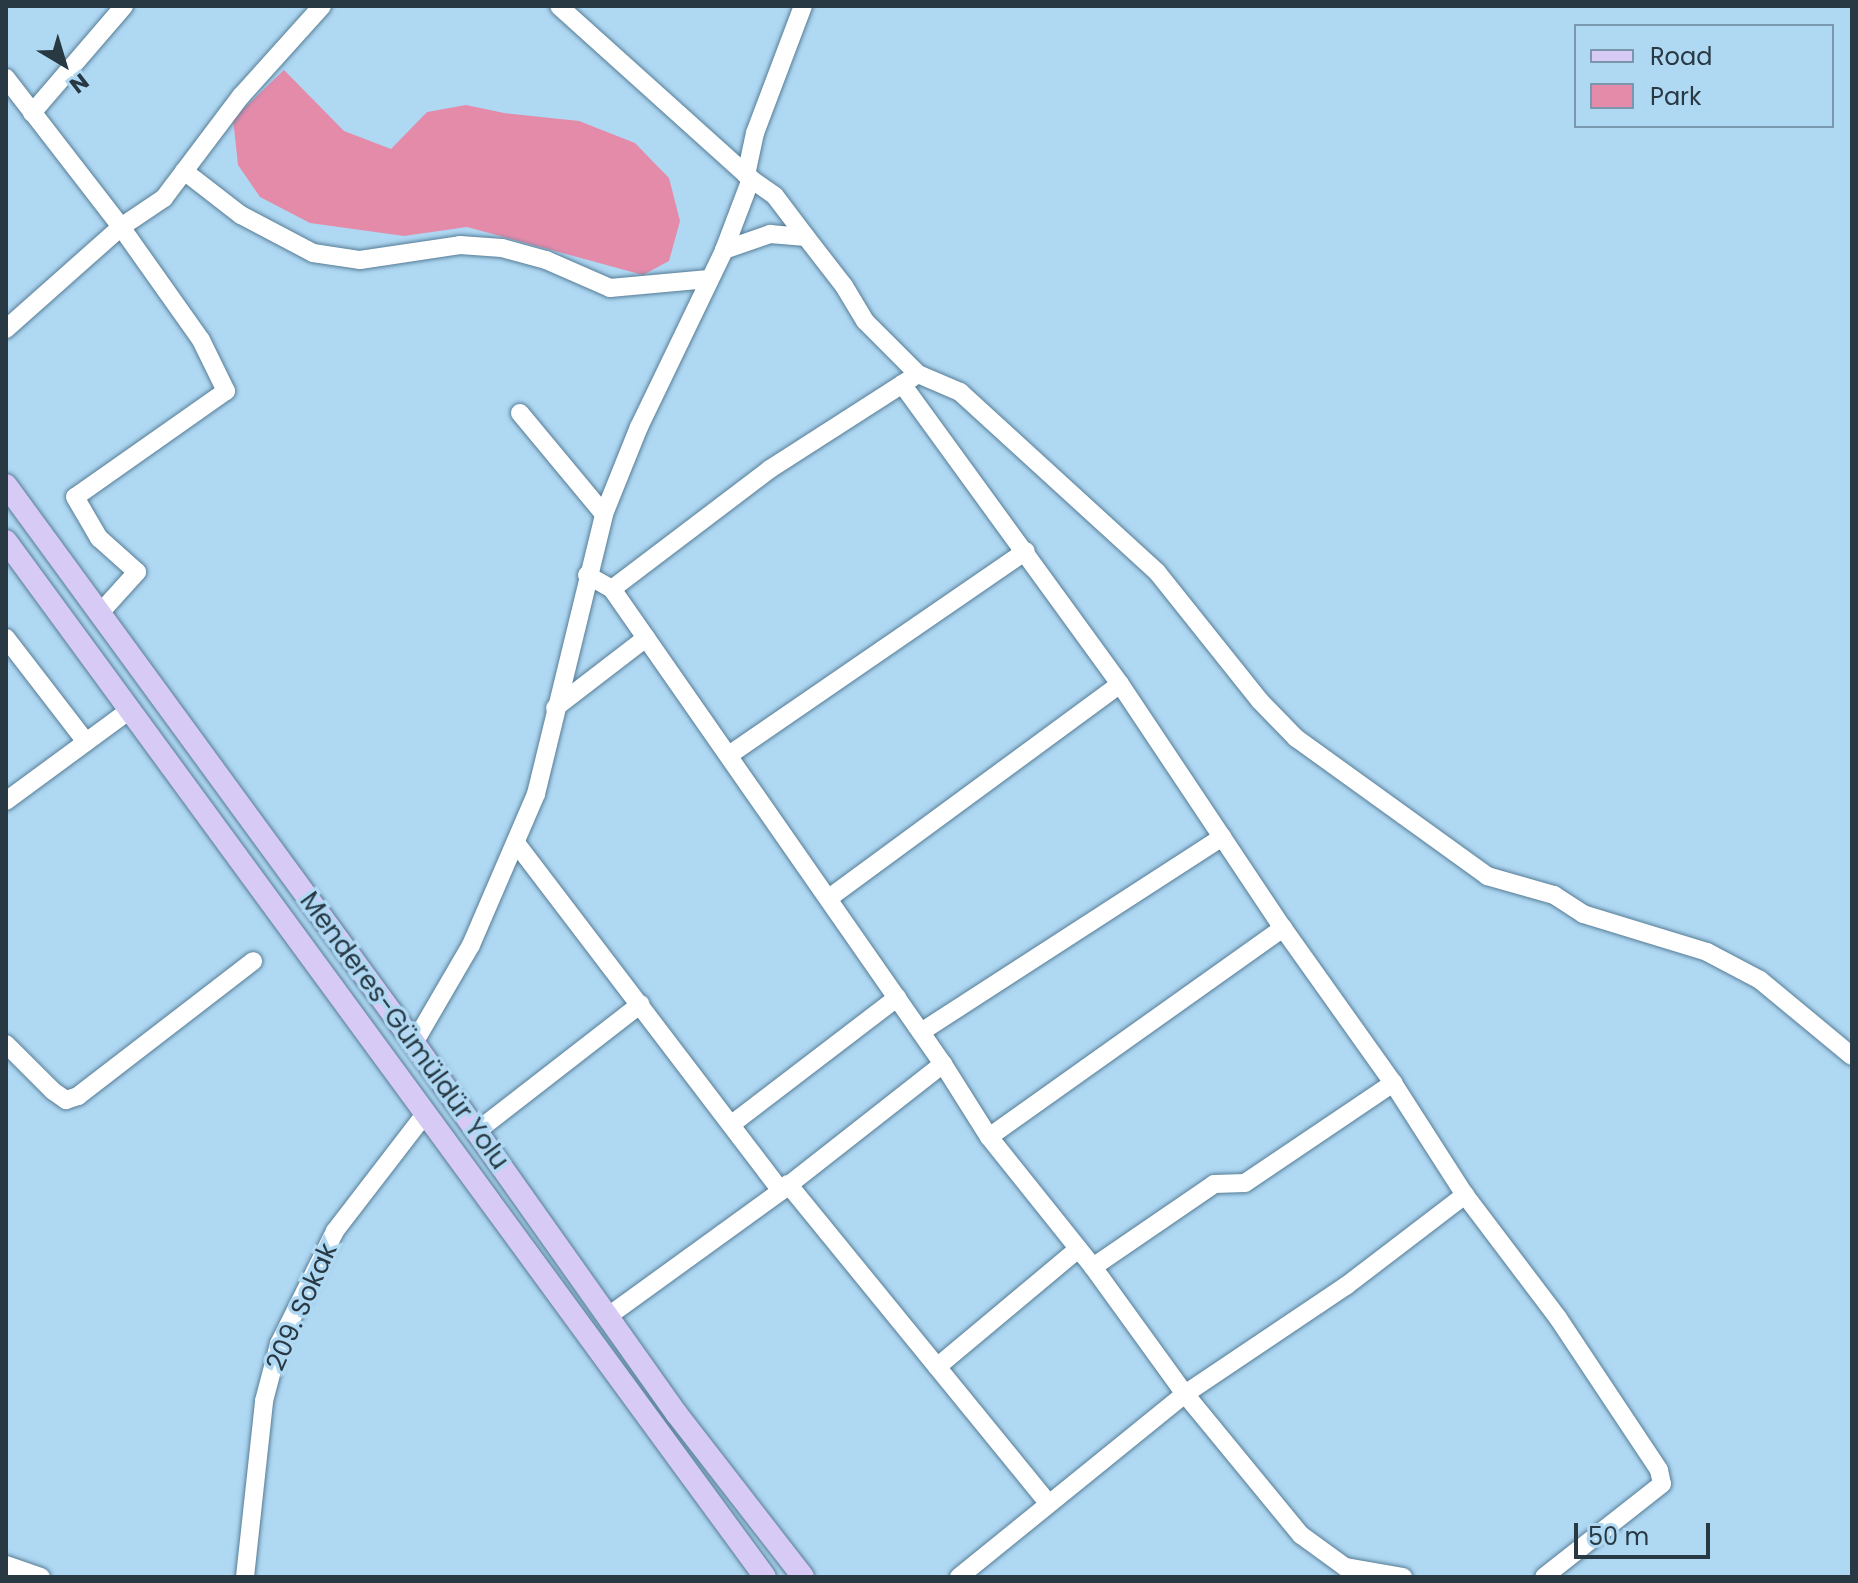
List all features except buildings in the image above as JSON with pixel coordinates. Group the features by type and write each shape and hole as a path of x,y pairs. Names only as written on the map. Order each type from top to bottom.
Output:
{"main road":[{"name":"Menderes-Gümüldür Yolu","path":"6,485 414,1043 607,1317 803,1577"},
{"name":"Menderes-Gümüldür Yolu","path":"6,541 765,1577"}],"street":[{"path":"32,113 124,6"},
{"path":"6,329 121,227 164,198 241,96 322,6"},
{"path":"559,6 749,177 775,196 844,286 865,321 910,379 1120,684 1283,928 1393,1083 1465,1195 1558,1318 1659,1470 1662,1484 1544,1577"},
{"path":"414,1043 471,945 536,794 604,514 639,427 724,250 749,177 755,133 803,6"},
{"path":"6,78 121,227 201,340 226,391 75,497 99,538 137,572 100,613"},
{"path":"184,171 241,215 313,253 360,260 460,245 502,248 546,260 610,288 709,279"},
{"path":"724,250 770,234 806,237"},
{"path":"612,589 770,469 910,379 960,392 1157,572 1260,701 1296,738 1487,876 1554,895 1583,914 1707,952 1760,980 1852,1056"},
{"path":"520,413 604,514"},
{"path":"729,755 1026,551"},
{"path":"587,575 612,589 829,898 989,1137 1093,1267 1185,1394 1301,1535 1345,1567 1403,1577"},
{"path":"6,638 86,742"},
{"path":"555,708 646,638"},
{"path":"829,898 1120,684"},
{"path":"6,801 130,710"},
{"path":"921,1032 1222,837"},
{"path":"516,843 732,1124 1048,1503"},
{"path":"989,1137 1283,928"},
{"path":"6,1044 53,1091 66,1100 78,1096 253,961"},
{"path":"732,1124 897,998"},
{"path":"477,1131 641,1004"},
{"path":"607,1317 784,1187 943,1064"},
{"path":"1093,1267 1214,1184 1245,1183 1393,1083"},
{"name":"209. Sokak","path":"245,1577 264,1401 279,1344 335,1231 425,1114"},
{"path":"959,1577 1185,1394 1346,1286 1465,1195"},
{"path":"937,1367 1078,1249"},
{"path":"6,1565 41,1577"}],"green space":[{"path":"284,70 344,131 391,149 427,112 466,105 504,113 579,121 635,143 669,178 680,221 669,261 643,275 467,227 404,236 310,223 260,197 238,165 233,119"}]}
